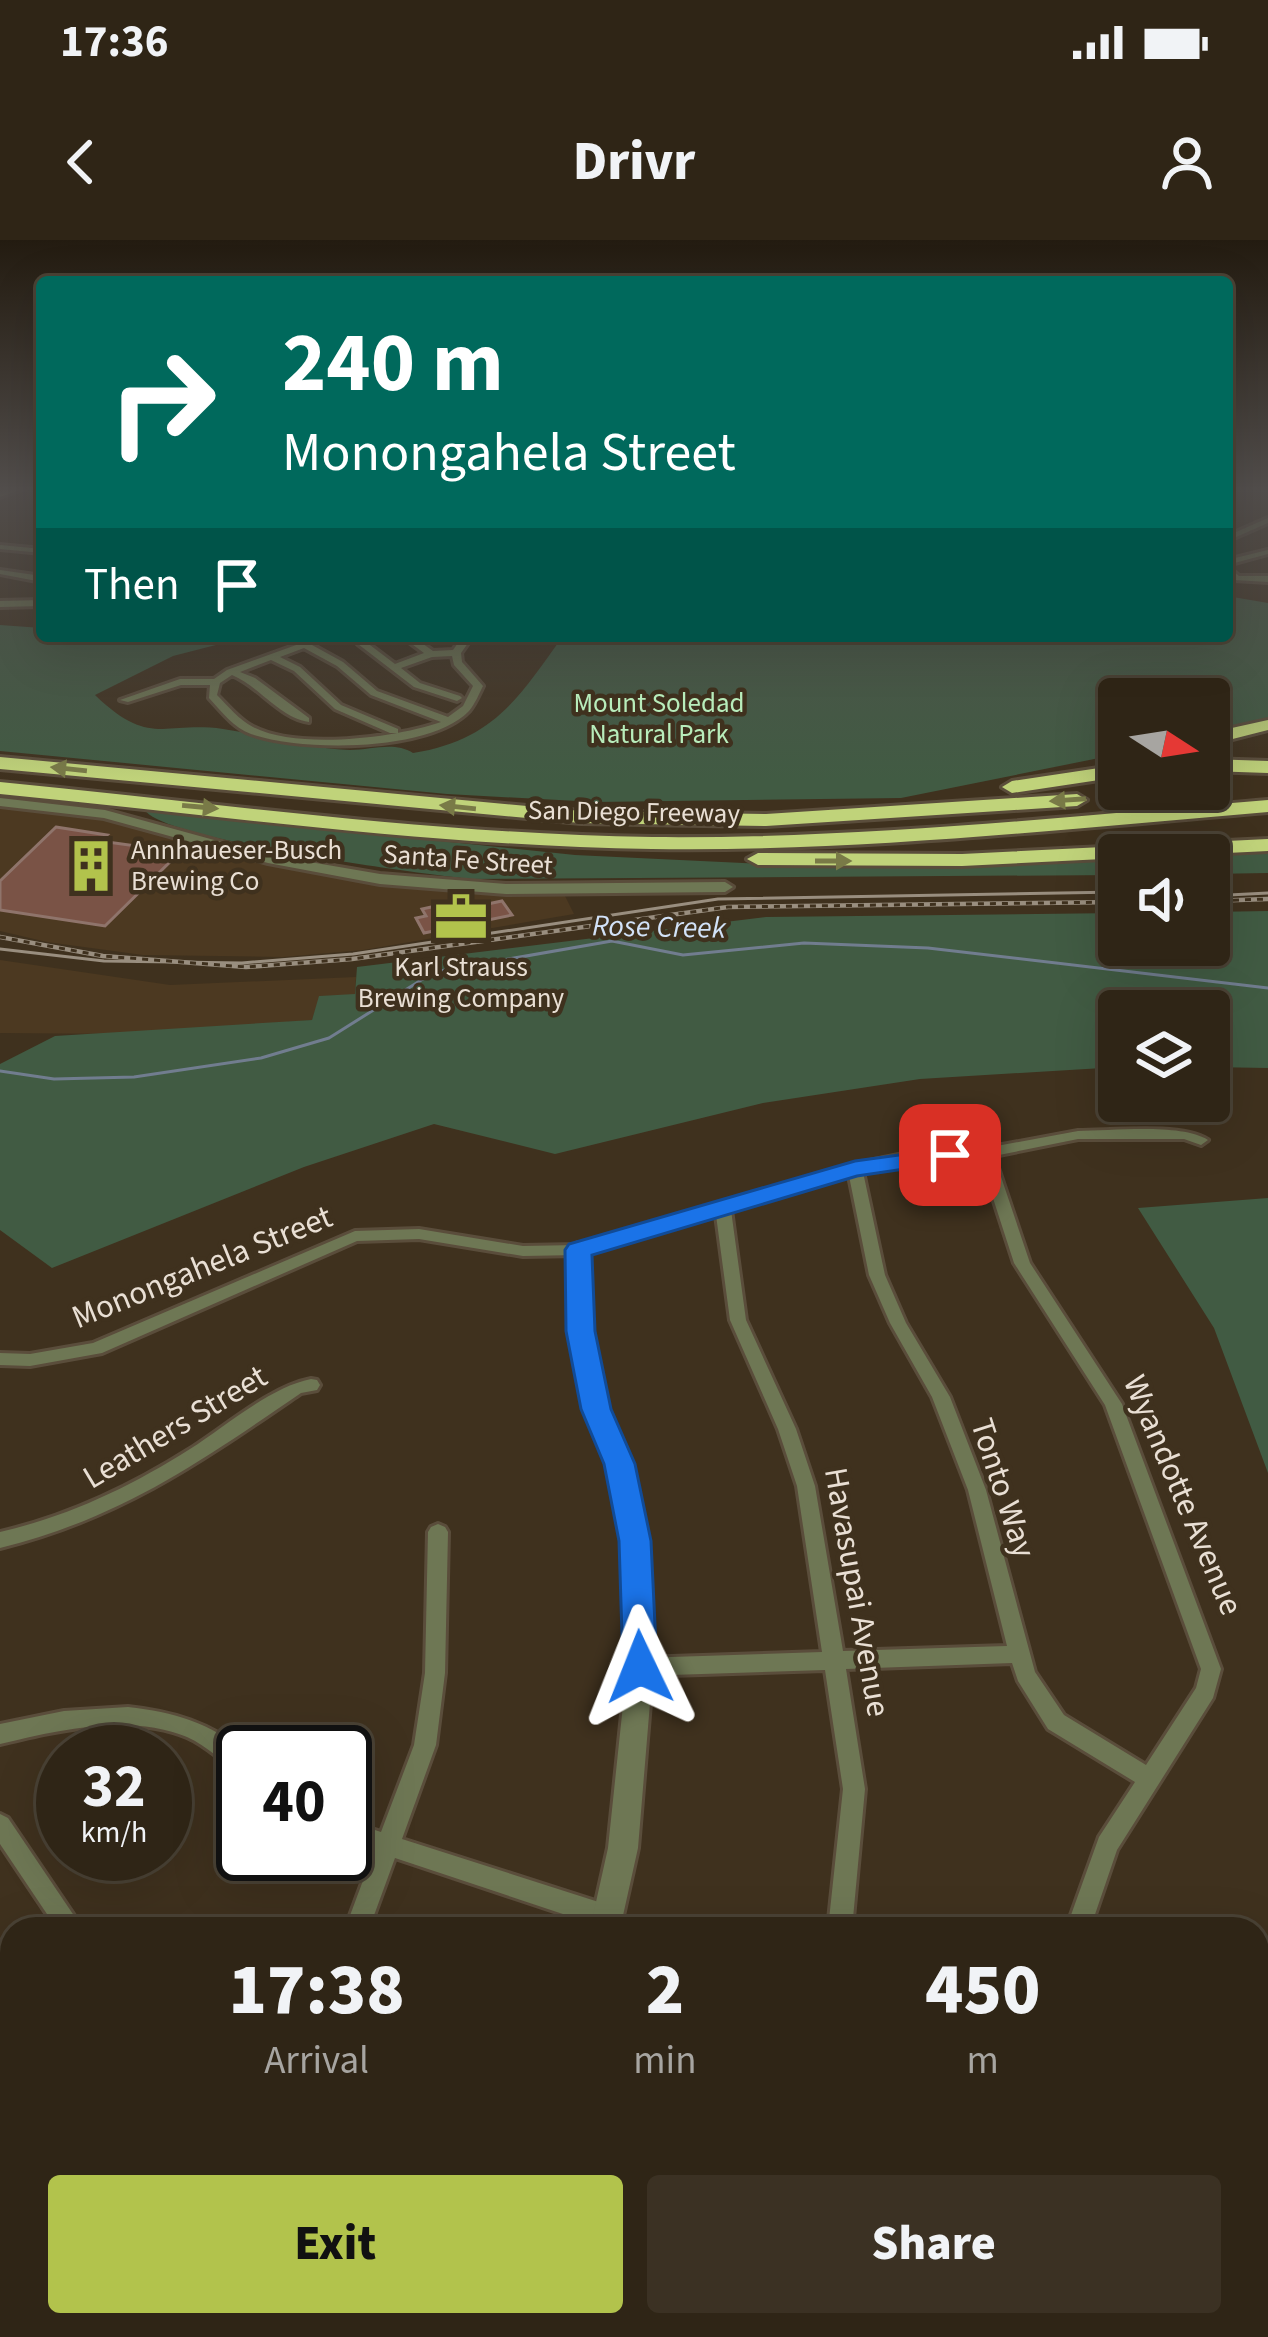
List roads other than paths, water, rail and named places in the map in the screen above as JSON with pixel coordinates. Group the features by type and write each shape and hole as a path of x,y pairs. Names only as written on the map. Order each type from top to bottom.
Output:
{"highway":[{"path":"1230,734 1268,725"},
{"name":"San Diego Freeway","path":"0,763 616,818 766,820 1268,786"},
{"path":"917,801 1098,763"},
{"path":"1230,766 1268,767"},
{"path":"616,818 917,801 1098,774"},
{"name":"San Diego Freeway","path":"0,788 466,832 650,844 966,829 1268,806"},
{"path":"966,829 1165,826 1268,845"},
{"path":"466,832 570,849 802,861 962,860 1268,845"}],"street":[{"path":"0,604 36,603"},
{"path":"124,700 180,682 216,682 230,672 316,642"},
{"path":"414,642 431,654"},
{"path":"216,682 212,696 256,733 372,742 426,732 473,703 479,691 457,663 456,653 464,642"},
{"path":"363,644 417,685 458,698"},
{"path":"307,646 340,664 374,694 446,720"},
{"path":"396,667 431,654 456,653"},
{"path":"272,658 297,669 338,706 394,731"},
{"path":"230,672 254,680 283,709 304,720"},
{"name":"Santa Fe Street","path":"0,802 105,814 268,859 380,879 553,890 725,887"},
{"name":"Monongahela Street","path":"0,1359 30,1360 96,1349 355,1236 419,1234 523,1251 578,1250 855,1168 914,1157 986,1153 1078,1135 1185,1135 1201,1140"},
{"name":"Wyandotte Avenue","path":"986,1153 1022,1262 1112,1404 1207,1648 1211,1669 1206,1690 1107,1844 1082,1917"},
{"name":"Tonto Way","path":"855,1168 877,1275 949,1415 976,1490 1025,1676 1056,1722 1150,1780"},
{"name":"Havasupai Avenue","path":"723,1208 739,1320 787,1429 806,1486 854,1789 841,1917"},
{"path":"578,1250 580,1331 596,1409 620,1464 635,1541 640,1667 622,1848 607,1917"},
{"name":"Leathers Street","path":"0,1540 77,1520 122,1499 296,1388 311,1384"},
{"path":"361,1917 425,1745 435,1673 438,1532"},
{"path":"640,1667 1021,1654"},
{"path":"0,1734 138,1713 196,1726 216,1741"},
{"path":"0,1825 62,1917"},
{"path":"372,1840 589,1917"}],"waterway":[{"name":"Rose Creek","path":"0,1071 54,1079 134,1077 261,1058 329,1038 434,972 612,941 683,955 804,943 928,948 1268,988"}],"tram line":[{"path":"0,949 104,961 242,963 353,954 718,899 1098,892"},
{"path":"1230,895 1268,893"}],"railway":[{"path":"1230,900 1268,899"},
{"path":"0,937 103,956 246,967 352,959 728,907 1098,902"}],"place":[{"name":"Annhaueser-Busch Brewing Co","path":"91,866"},
{"name":"Karl Strauss Brewing Company","path":"461,917"}],"park label":[{"name":"Mount Soledad Natural Park","path":"659,718"}]}
